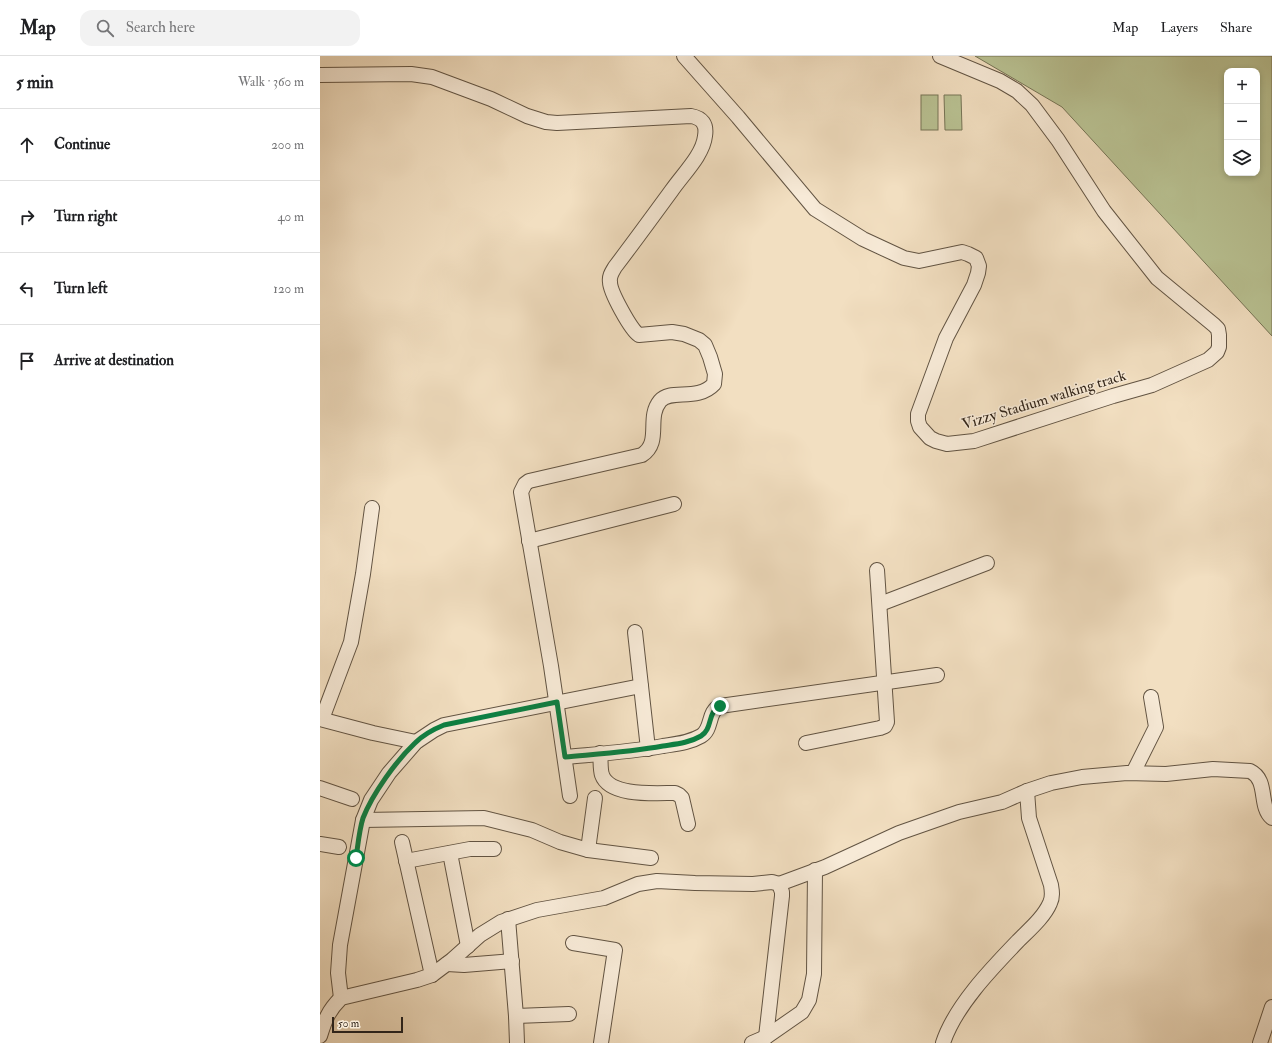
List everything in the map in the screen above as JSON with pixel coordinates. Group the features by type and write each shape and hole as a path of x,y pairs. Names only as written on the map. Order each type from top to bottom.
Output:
{"street":[{"name":"Vizzy Stadium walking track","path":"684,56 738,117 815,209 863,239 904,258 919,261 962,252 976,258 979,266 974,285 946,338 918,414 920,427 930,438 947,444 974,441 1113,396 1152,385 1208,360 1217,352 1220,347 1218,329 1157,278 1104,211 1058,140 1032,105 1018,91 1000,81 940,56"},
{"path":"320,75 411,74 432,77 491,99 527,116 546,122 604,122 691,116 698,118 705,125 706,135 703,146 688,170 615,267 611,274 610,281 611,289 634,332 638,335 672,332 684,334 699,340 705,345 715,374 714,384 705,392 689,395 667,396 660,400 653,415 652,443 648,451 642,454 529,481 525,484 521,492 557,702 570,796"},
{"path":"529,540 674,504"},
{"path":"372,508 363,574 351,642 321,719 373,733 416,742"},
{"path":"880,604 987,563"},
{"path":"806,744 880,728 885,726 887,722 877,570"},
{"path":"635,632 648,749"},
{"path":"565,757 648,749 687,742 706,733 712,714 716,708 720,706 937,675"},
{"path":"341,998 338,973 340,945 363,820 371,800 389,773 416,742 444,725 641,686"},
{"path":"1133,773 1156,727 1151,697"},
{"path":"600,753 602,775 609,785 624,791 674,793 679,795 682,798 688,824"},
{"path":"320,1036 326,1018 341,998 432,975 480,936 508,919 537,910 604,898 648,882 753,884 772,882 779,884 899,833 959,812 1002,802 1027,791 1051,783 1082,777 1133,773 1162,774 1213,769 1250,771 1259,778 1267,812 1272,818"},
{"path":"320,788 352,799"},
{"path":"943,1043 949,1027 989,972 1044,914 1051,902 1051,885 1029,818 1027,791"},
{"path":"588,850 595,798"},
{"path":"363,820 484,818 532,830 560,842 588,850 651,858"},
{"path":"402,842 432,975"},
{"path":"320,844 338,847"},
{"path":"406,861 470,849 494,849"},
{"path":"450,853 468,946"},
{"path":"752,1043 766,1037 802,1012 809,1000 814,974 815,870"},
{"path":"766,1037 782,896 779,884"},
{"path":"508,919 517,1043"},
{"path":"573,943 615,950 601,1043"},
{"path":"447,964 512,961"},
{"path":"1260,1043 1272,1007"},
{"path":"516,1016 568,1014"}],"green space":[{"path":"975,56 1272,56 1272,336 1062,107"},
{"path":"921,95 938,95 938,130 921,130"},
{"path":"944,95 961,95 962,130 945,130"}],"route":[{"path":"356,858 363,820 371,800 389,773 416,742 444,725 557,702 565,757 648,749 687,742 706,733 714,710 720,706"}]}
